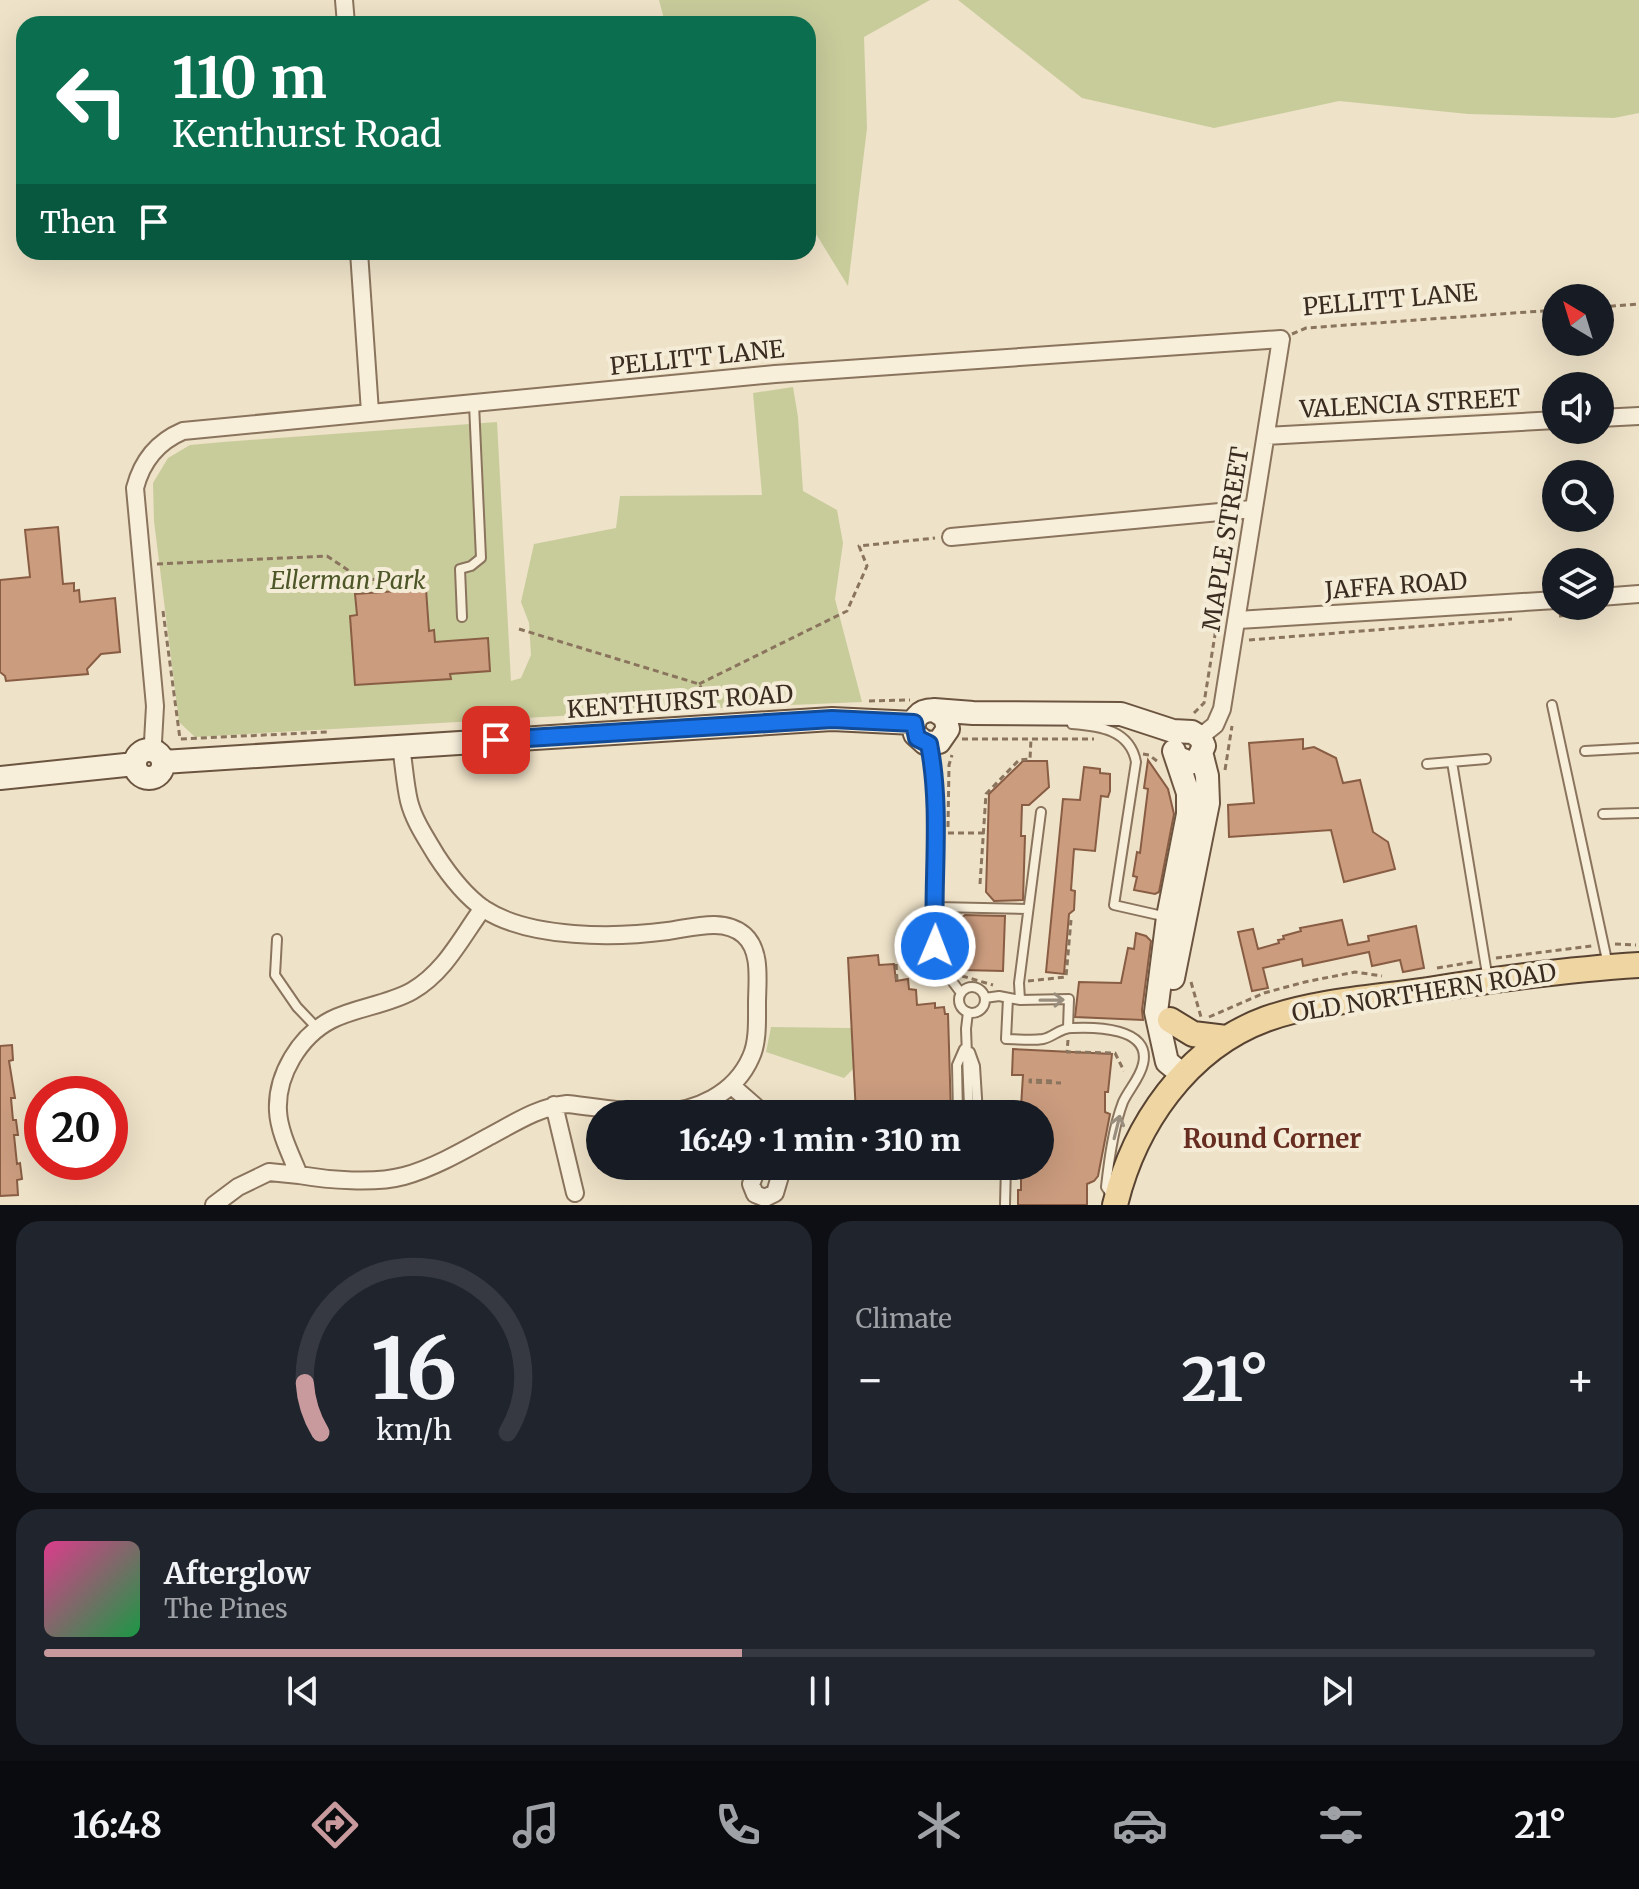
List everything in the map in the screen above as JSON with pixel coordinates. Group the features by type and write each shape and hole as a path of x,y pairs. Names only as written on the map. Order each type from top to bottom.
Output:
{"main road":[{"path":"934,710 948,722 947,741"},
{"name":"KENTHURST ROAD","path":"0,778 149,758 401,747 913,712"},
{"path":"1183,1075 1167,1062 1156,1023 1156,1003 1208,803 1207,776 1184,746 1138,718 1107,712 913,712 917,738 947,741 986,723 1059,723 1125,725 1184,746"},
{"path":"1177,918 1170,1020 1183,1075"},
{"name":"OLD NORTHERN ROAD","path":"1116,1202 1144,1127 1183,1075 1226,1038 1267,1019 1486,970 1606,955 1639,965"},
{"path":"1170,1020 1193,1034 1226,1038"}],"street":[{"path":"360,260 370,412"},
{"name":"PELLITT LANE","path":"149,758 155,706 135,488 140,470 162,443 183,431 775,374 1281,339"},
{"name":"MAPLE STREET","path":"1184,746 1215,725 1222,709 1281,339"},
{"path":"1614,417 1639,416"},
{"name":"VALENCIA STREET","path":"1267,436 1542,421"},
{"path":"951,537 1252,509"},
{"path":"1614,601 1639,594"},
{"name":"JAFFA ROAD","path":"1238,620 1542,601"},
{"path":"214,1205 238,1187 269,1172 321,1179 402,1177 447,1159 554,1105 658,1113 687,1108 716,1098 732,1086 751,1057 757,1026 757,962 752,944 742,933 732,928 697,926 630,934 570,933 507,921 483,908 452,880 422,833 409,802 401,747"},
{"path":"299,1175 277,1113 284,1075 297,1050 318,1029 342,1015 388,1002 423,983 447,961 483,908"},
{"path":"732,1086 748,1100"},
{"path":"554,1105 575,1193"},
{"path":"753,1180 755,1194 765,1198 775,1193 779,1180"}],"lane":[{"path":"462,617 460,569 471,566 481,558 474,404"},
{"path":"1552,705 1606,955"},
{"path":"1059,723 1093,726 1122,736 1134,748 1134,773 1114,905 1177,918"},
{"path":"947,741 936,816 935,942 938,960 961,993 960,1004 968,1012 969,1100"},
{"path":"1585,751 1639,748"},
{"path":"1427,764 1486,759"},
{"path":"1452,762 1486,970"},
{"path":"1020,1000 1019,983 1041,812"},
{"path":"1603,814 1639,813"},
{"path":"936,907 1028,909"},
{"path":"277,939 275,975 297,1007 318,1029"},
{"path":"961,993 968,988 977,988 985,998"},
{"path":"985,998 1069,999 1068,1028"},
{"path":"968,1012 980,1010 985,998"},
{"path":"1008,998 1006,1039 1045,1038 1068,1028 1122,1031 1134,1039 1144,1054 1143,1065 1124,1101 1115,1133 1106,1187 1116,1202"},
{"path":"958,1100 957,1065 966,1044"},
{"path":"966,1044 975,1066 977,1100"},
{"path":"1005,1205 1006,1180"}],"path":[{"path":"1614,306 1639,304"},
{"name":"PELLITT LANE","path":"1281,339 1306,328 1542,311"},
{"path":"1135,754 1149,755 1184,746 1204,703 1235,510"},
{"path":"699,684 847,611 867,566 859,546 951,537"},
{"path":"156,564 327,556 361,579 429,581"},
{"path":"162,608 180,739 337,732"},
{"path":"1246,653 1249,639 1514,619"},
{"path":"519,629 699,684 717,714"},
{"path":"867,702 913,712"},
{"path":"1224,774 1232,722"},
{"path":"984,833 948,833 947,741 977,737 1108,739"},
{"path":"980,884 988,789 1019,760 1030,759 1031,739"},
{"path":"956,972 991,985 1066,977 1071,920"},
{"path":"1428,970 1486,970 1606,955 1639,945"},
{"path":"897,980 896,962 902,961"},
{"path":"1190,975 1202,1020 1264,993 1305,982 1355,972 1387,977"},
{"path":"1068,1028 1067,1052 1115,1053 1124,1071"},
{"path":"1052,1081 1030,1082 1061,1083"}],"green space":[{"path":"659,0 930,0 864,37 867,128 848,286 816,234 816,16 663,16"},
{"path":"958,0 1639,0 1639,113 1614,118 1468,114 1339,101 1214,128 1082,98"},
{"name":"Ellerman Park","path":"793,387 803,491 837,510 843,543 835,599 862,702 195,737 179,722 154,521 153,483 168,458 190,445 497,422 511,681 521,678 531,655 529,623 521,602 534,544 616,528 620,496 762,495 753,393"},
{"path":"771,1027 851,1028 853,1069 844,1078 766,1052"}],"building":[{"path":"58,527 63,584 74,583 74,591 79,590 80,602 115,598 120,652 101,654 87,669 88,674 6,681 0,672 0,580 30,577 25,530"},
{"path":"426,589 429,631 434,630 435,642 488,638 490,671 450,674 451,679 355,685 350,616 357,615 355,594"},
{"path":"1303,739 1303,749 1314,747 1336,758 1343,783 1360,780 1373,832 1388,842 1395,869 1344,882 1331,830 1229,837 1228,805 1254,803 1249,743"},
{"path":"1148,760 1168,789 1174,814 1159,892 1155,894 1134,890 1137,877 1133,876 1137,852 1140,853 1148,789 1144,788"},
{"path":"1023,761 1047,761 1049,787 1029,805 1022,805 1021,836 1025,836 1023,900 994,901 986,892 989,794"},
{"path":"1084,767 1110,774 1110,791 1108,797 1101,796 1095,851 1074,849 1071,890 1075,891 1074,910 1069,914 1064,974 1046,972 1063,799 1080,800"},
{"path":"965,915 1005,916 1003,971 962,970 955,962 955,924"},
{"path":"1342,920 1348,945 1369,941 1368,936 1416,926 1424,968 1403,972 1400,960 1372,966 1369,952 1303,966 1302,959 1263,968 1268,988 1252,991 1238,932 1253,929 1258,949 1279,943 1283,936 1301,931 1300,928"},
{"path":"1136,933 1151,941 1143,1020 1075,1017 1079,982 1121,983 1128,948 1134,949"},
{"path":"878,955 879,965 894,964 896,981 908,979 909,989 916,990 917,1005 935,1003 935,1008 944,1007 945,1014 948,1014 951,1100 855,1100 848,958"},
{"path":"12,1045 13,1060 9,1061 15,1098 11,1098 18,1135 14,1135 17,1164 20,1163 22,1179 17,1180 18,1195 0,1196 0,1046"},
{"path":"1013,1049 1112,1054 1108,1092 1105,1092 1105,1112 1110,1114 1098,1176 1087,1184 1087,1205 1018,1205 1021,1180 1054,1180 1054,1100 1021,1100 1023,1075 1012,1075"}],"district":[{"name":"Round Corner","path":"1272,1139"}],"route":[{"path":"496,740 832,719 914,723 917,738 929,744 932,761 936,816 935,946"}]}
